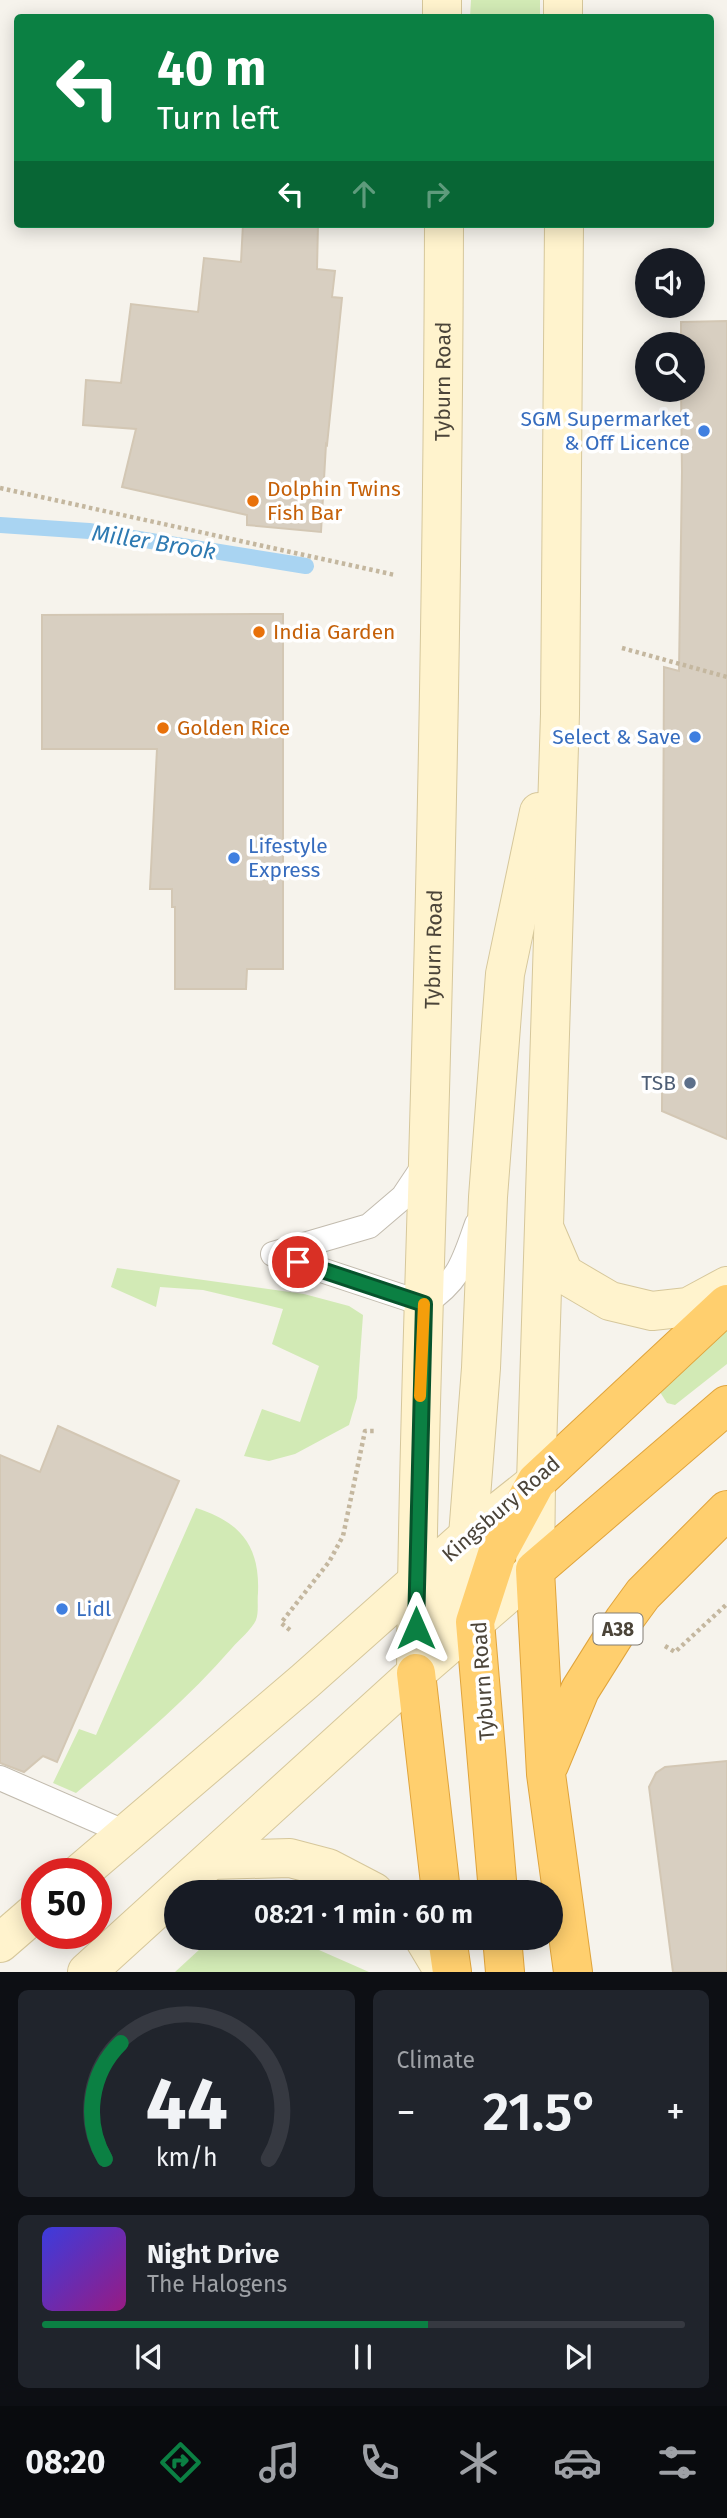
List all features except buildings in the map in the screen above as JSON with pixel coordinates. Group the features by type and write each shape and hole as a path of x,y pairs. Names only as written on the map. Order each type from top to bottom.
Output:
{"highway":[{"name":"Kingsbury Road","path":"536,1482 727,1304"},
{"path":"573,1972 545,1774 535,1570 727,1405"},
{"name":"Tyburn Road","path":"497,1880 475,1622 497,1554 536,1482"},
{"name":"A38","path":"545,1774 580,1690 624,1620 643,1594 677,1557 727,1510"},
{"path":"416,1673 440,1880"},
{"path":"449,1950 452,1972"},
{"path":"503,1950 505,1972"}],"main road":[{"name":"Tyburn Road","path":"416,1673 441,584 444,228"},
{"name":"Tyburn Road","path":"535,1570 560,714 564,228"},
{"path":"416,1673 452,1596 468,1536 481,1368 488,1197 505,974 560,714"},
{"path":"544,1226 564,1274 610,1301 652,1311 688,1307 727,1286"},
{"name":"Kingsbury Road","path":"98,1858 468,1536 536,1482"},
{"path":"87,1972 416,1673 535,1570"},
{"path":"211,1860 290,1858 328,1868 351,1880"},
{"path":"0,1943 21,1925"},
{"path":"431,1950 444,1972"}],"lane":[{"path":"428,1160 403,1197 369,1226 273,1254 424,1304 446,1289 463,1264 488,1197"},
{"path":"0,1778 127,1833"}],"path":[{"path":"0,488 441,584"},
{"path":"622,648 727,677"},
{"path":"298,1637 281,1623 329,1562 343,1536 365,1431 377,1431"},
{"path":"675,1652 727,1604"}],"green space":[{"path":"471,0 540,0 540,14 470,14"},
{"path":"117,1268 304,1294 349,1306 363,1315 357,1398 349,1425 295,1454 269,1461 244,1456 262,1409 300,1422 319,1366 272,1344 283,1309 203,1290 160,1287 156,1307 111,1287"},
{"path":"727,1329 727,1364 675,1405 667,1403 658,1389"},
{"path":"196,1508 225,1520 244,1538 251,1549 258,1576 256,1620 214,1668 176,1705 76,1793 53,1783 79,1729 96,1735"},
{"path":"199,1950 319,1950 369,1972 175,1972"}],"waterway":[{"name":"Miller Brook","path":"0,525 89,531 306,566"}],"slow traffic":[{"path":"420,1396 424,1304"}],"place":[{"name":"SGM Supermarket & Off Licence","path":"704,431"},
{"name":"Dolphin Twins Fish Bar","path":"253,501"},
{"name":"India Garden","path":"259,632"},
{"name":"Golden Rice","path":"163,728"},
{"name":"Select & Save","path":"695,737"},
{"name":"Lifestyle Express","path":"234,858"},
{"name":"TSB","path":"690,1083"},
{"name":"Lidl","path":"62,1609"}],"route":[{"path":"298,1262 424,1304 416,1628"}]}
